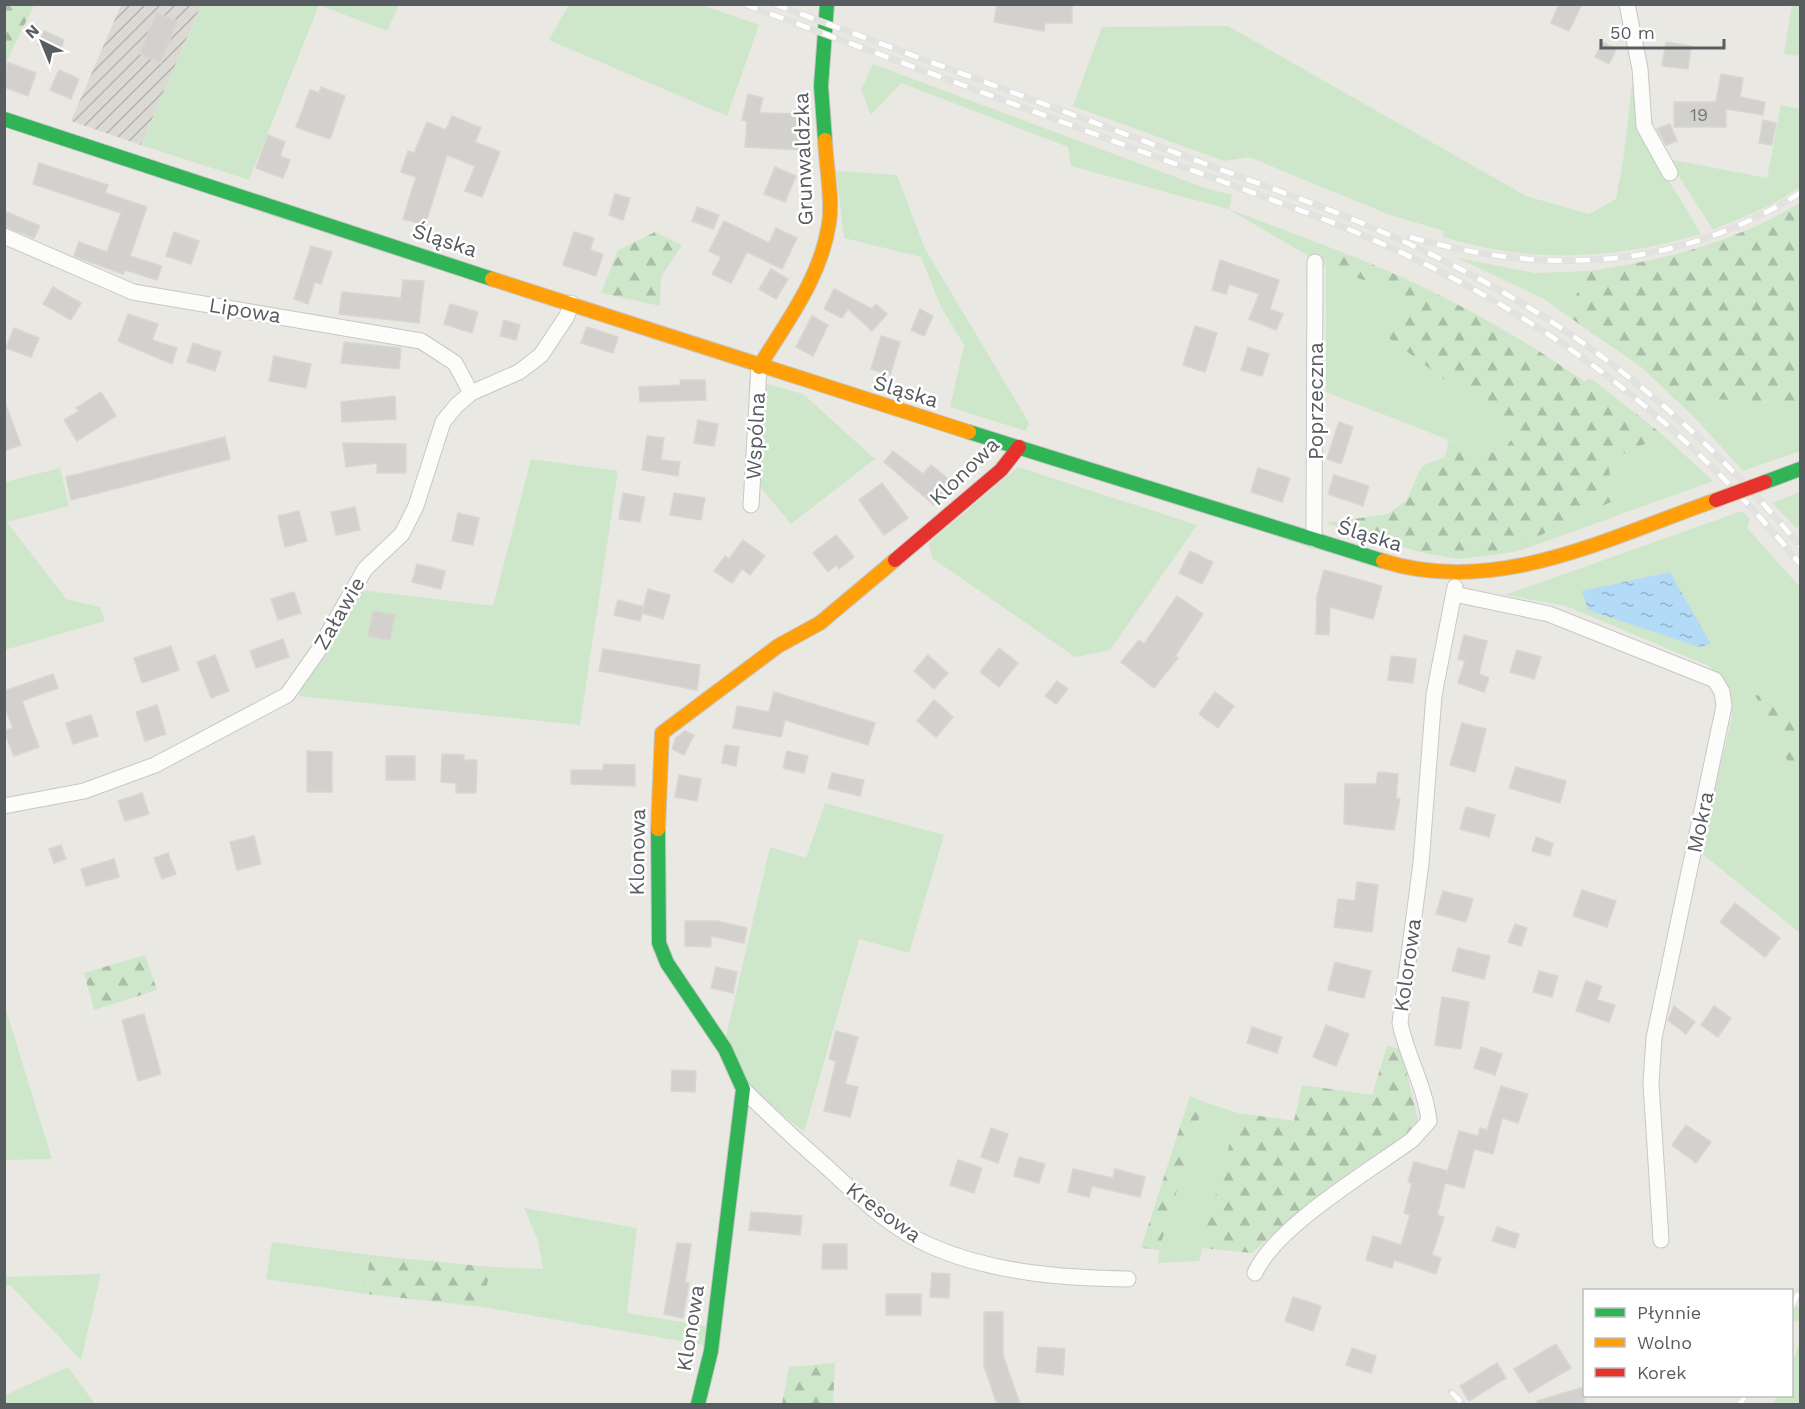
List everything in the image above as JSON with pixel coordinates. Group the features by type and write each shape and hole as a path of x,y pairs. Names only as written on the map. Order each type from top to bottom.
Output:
{"main road":[{"name":"Grunwaldzka","path":"759,367 813,280 830,221 821,86 827,4"},
{"name":"Śląska","path":"4,119 571,303 759,367 1402,567 1456,575 1504,571 1544,561 1800,469"},
{"name":"Klonowa","path":"698,1404 711,1351 743,1089 724,1050 667,963 659,943 657,914 659,756 662,734 778,646 820,623 1001,470 1019,447"}],"street":[{"path":"1627,4 1640,69 1644,126 1670,173"},
{"name":"Lipowa","path":"4,236 133,292 421,341 455,363 471,393"},
{"name":"Poprzeczna","path":"1314,540 1315,262"},
{"name":"Załawie","path":"4,806 84,791 155,765 287,695 318,651 365,569 402,534 417,506 443,422 471,393 519,372 541,355 567,316 571,303"},
{"name":"Wspólna","path":"751,505 759,367"},
{"name":"Kolorowa","path":"1255,1273 1262,1258 1281,1236 1412,1140 1429,1121 1426,1098 1405,1044 1400,1023 1421,863 1434,695 1456,575"},
{"name":"Mokra","path":"1454,594 1549,614 1716,680 1722,692 1724,706 1654,1038 1651,1083 1661,1240"},
{"name":"Kresowa","path":"743,1089 858,1197 884,1217 931,1246 1013,1269 1071,1278 1128,1280"}],"shaded area":[{"path":"121,5 201,5 141,145 71,121"}],"green space":[{"path":"201,4 399,5 387,31 319,5 249,180 141,145"},
{"path":"4,5 34,5 5,65"},
{"path":"569,5 702,5 759,25 727,116 549,40"},
{"path":"1792,5 1800,5 1800,56 1784,54"},
{"path":"1228,26 1526,196 1589,214 1616,199 1624,155 1632,82 1638,129 1701,234 1636,249 1572,255 1508,252 1476,246 1443,237 1444,231 1390,215 1249,157 1224,161 1073,106 1102,27"},
{"path":"873,64 1205,188 1232,195 1229,209 1334,249 1326,266 1228,209 1071,166 1068,147 901,83 871,115 861,90"},
{"path":"1781,105 1800,109 1800,187 1769,206 1713,230 1668,159 1767,178"},
{"path":"836,171 897,175 925,249 1029,423 1026,431 950,407 964,345 941,307 921,257 844,238"},
{"path":"1800,203 1800,264 1793,272 1799,290 1793,328 1800,335 1800,403 1708,399 1696,419 1641,367 1565,314 1590,271 1673,255 1724,239 1775,217"},
{"path":"655,232 682,245 661,277 660,306 601,293 618,250"},
{"path":"1334,249 1400,276 1464,308 1525,343 1585,382 1588,379 1593,380 1663,435 1609,461 1611,502 1501,554 1458,559 1419,552 1326,523 1388,514 1406,501 1422,466 1445,457 1449,440 1501,454 1516,433 1386,336 1411,298 1326,266"},
{"path":"1458,258 1535,273 1590,271 1565,314 1544,299"},
{"path":"1800,264 1800,335 1793,328 1799,290 1793,272"},
{"path":"1326,266 1411,298 1386,336 1516,433 1501,454 1449,440 1326,392"},
{"path":"749,379 803,394 875,459 791,524 748,472"},
{"path":"1708,399 1800,403 1800,451 1743,471 1696,419"},
{"path":"1663,435 1713,481 1522,550 1501,554 1611,502 1609,461"},
{"path":"531,459 618,471 580,725 299,696 301,685 331,646 360,590 493,606"},
{"path":"1018,467 1197,525 1110,650 1075,657 932,558 929,543"},
{"path":"60,468 69,506 7,522 66,599 100,607 105,621 5,650 5,482"},
{"path":"1800,492 1800,526 1797,529 1772,503"},
{"path":"1742,511 1750,519 1747,528 1800,587 1800,715 1787,711 1774,697 1755,695 1800,786 1800,933 1700,852 1732,717 1729,689 1709,666 1566,606 1505,595"},
{"path":"1755,695 1774,697 1787,711 1800,715 1800,786"},
{"path":"825,803 944,835 909,953 859,939 804,1132 750,1089 725,1041 770,847 806,858"},
{"path":"145,955 157,990 94,1010 84,973"},
{"path":"5,1007 52,1159 5,1160"},
{"path":"1387,1046 1401,1049 1418,1120 1401,1140 1297,1213 1252,1253 1201,1248 1238,1113 1294,1121 1302,1085 1372,1095"},
{"path":"1190,1096 1204,1102 1159,1250 1141,1248"},
{"path":"1204,1102 1238,1113 1199,1261 1158,1263 1159,1250"},
{"path":"524,1208 637,1228 627,1313 706,1326 704,1345 482,1307 491,1267 543,1269 538,1241"},
{"path":"272,1242 369,1255 367,1294 266,1279"},
{"path":"369,1255 491,1267 482,1307 367,1294"},
{"path":"101,1274 81,1360 10,1285 5,1287 5,1277"},
{"path":"1793,1304 1799,1308 1800,1306 1800,1322 1793,1320"},
{"path":"1800,1342 1800,1404 1773,1404 1776,1397 1793,1397 1793,1360"},
{"path":"835,1363 833,1404 782,1404 789,1367"},
{"path":"68,1367 95,1404 5,1404 5,1395"}],"water":[{"path":"1670,572 1711,644 1699,647 1588,610 1582,591"}],"building":[{"path":"997,4 1072,4 1072,23 1045,23 1044,31 994,22"},
{"path":"1559,4 1582,4 1569,31 1551,23"},
{"path":"156,13 177,21 161,63 140,54"},
{"path":"44,31 64,40 59,54 38,45"},
{"path":"1602,42 1616,49 1609,64 1595,57"},
{"path":"1666,42 1691,46 1688,69 1662,66"},
{"path":"7,62 36,73 28,96 4,87"},
{"path":"59,70 79,79 71,99 50,90"},
{"path":"1721,74 1743,78 1740,97 1765,102 1763,115 1726,109 1726,127 1674,127 1674,102 1716,102"},
{"path":"321,87 345,96 330,139 296,127 310,90 319,93"},
{"path":"748,94 763,98 759,113 802,114 800,150 745,147 747,121 742,120"},
{"path":"452,116 481,128 475,142 500,152 482,197 465,191 475,166 447,155 425,225 403,219 416,177 401,172 408,151 414,153 427,122 446,130"},
{"path":"1763,120 1776,123 1772,145 1759,143"},
{"path":"1670,124 1677,141 1666,145 1657,129"},
{"path":"268,135 285,142 280,156 290,160 283,178 256,168"},
{"path":"39,163 108,185 105,193 147,207 130,256 162,266 157,280 125,270 123,274 74,256 79,242 107,252 121,213 33,184"},
{"path":"775,167 796,176 785,202 764,194"},
{"path":"615,194 630,198 623,220 609,215"},
{"path":"697,207 719,215 713,229 692,221"},
{"path":"4,211 40,226 34,238 4,226"},
{"path":"724,221 769,243 776,228 797,238 782,269 747,252 731,283 712,274 721,257 709,251"},
{"path":"174,232 199,241 191,264 166,256"},
{"path":"574,232 594,238 590,250 603,254 596,276 563,265"},
{"path":"311,246 332,252 321,284 315,282 308,304 294,299"},
{"path":"1220,260 1279,280 1270,309 1283,314 1276,330 1249,319 1259,294 1229,284 1226,294 1212,290"},
{"path":"771,269 788,279 776,299 759,289"},
{"path":"403,280 424,281 419,323 339,314 342,292 401,298"},
{"path":"53,287 81,303 71,320 43,304"},
{"path":"834,289 872,309 876,304 887,314 872,331 848,309 842,318 824,309"},
{"path":"450,304 478,312 472,333 444,324"},
{"path":"920,309 933,316 924,336 911,330"},
{"path":"128,314 158,324 152,340 177,348 172,364 118,341"},
{"path":"812,316 828,325 813,356 796,347"},
{"path":"504,320 520,325 516,340 500,336"},
{"path":"1195,326 1217,333 1205,372 1183,365"},
{"path":"587,327 618,337 613,353 581,343"},
{"path":"14,328 39,338 31,357 6,348"},
{"path":"881,336 900,342 890,375 871,369"},
{"path":"344,342 401,348 399,369 341,363"},
{"path":"193,343 221,352 215,371 187,362"},
{"path":"1248,347 1269,354 1262,376 1241,370"},
{"path":"274,356 311,364 306,388 269,381"},
{"path":"680,380 705,380 706,400 640,402 639,387 681,385"},
{"path":"101,392 116,416 77,441 64,420 79,411 76,408"},
{"path":"395,396 396,419 342,422 341,402"},
{"path":"6,405 21,445 4,451 4,406"},
{"path":"698,420 718,424 714,446 694,443"},
{"path":"1339,422 1353,427 1341,464 1327,459"},
{"path":"647,436 664,438 661,460 680,462 678,476 642,470"},
{"path":"225,437 230,459 71,500 66,477"},
{"path":"343,443 406,444 406,473 377,473 377,463 346,467"},
{"path":"893,451 923,474 931,465 953,483 934,505 884,462"},
{"path":"1258,468 1290,478 1282,502 1251,492"},
{"path":"1334,475 1369,486 1363,506 1328,494"},
{"path":"882,483 908,518 884,535 859,500"},
{"path":"623,493 645,497 640,522 619,519"},
{"path":"674,493 705,498 701,520 670,515"},
{"path":"355,507 360,530 336,535 331,512"},
{"path":"299,511 307,541 285,547 278,516"},
{"path":"458,513 479,518 473,545 452,541"},
{"path":"836,535 854,557 839,569 836,565 828,572 813,553"},
{"path":"743,540 765,556 750,575 742,569 732,583 714,571 725,556 729,559"},
{"path":"1190,551 1213,562 1202,584 1179,573"},
{"path":"417,564 445,571 441,589 412,582"},
{"path":"1324,570 1382,586 1373,619 1330,607 1329,635 1316,634 1317,596"},
{"path":"648,589 670,595 663,619 642,613"},
{"path":"294,592 301,613 278,620 271,599"},
{"path":"1177,596 1203,614 1175,656 1178,658 1154,688 1121,662 1139,640 1144,644"},
{"path":"618,600 644,607 640,621 614,615"},
{"path":"373,611 395,615 390,640 368,636"},
{"path":"1464,635 1487,641 1479,674 1489,678 1484,692 1458,683 1465,661 1458,659"},
{"path":"283,639 289,657 256,668 250,651"},
{"path":"171,646 179,670 142,683 134,658"},
{"path":"999,648 1018,663 999,687 980,672"},
{"path":"603,649 700,665 697,690 599,671"},
{"path":"1517,650 1541,657 1534,679 1510,672"},
{"path":"215,655 229,691 211,698 197,662"},
{"path":"928,655 948,673 934,689 914,671"},
{"path":"1391,656 1416,659 1413,683 1388,680"},
{"path":"53,674 58,688 22,701 39,747 14,756 4,731 13,728 4,705 4,691"},
{"path":"1057,681 1068,689 1056,704 1045,696"},
{"path":"774,692 875,723 868,745 785,720 781,737 733,728 737,706 769,712"},
{"path":"1215,692 1234,706 1218,728 1199,714"},
{"path":"934,700 953,717 936,737 917,721"},
{"path":"157,705 166,734 145,741 136,712"},
{"path":"91,715 98,736 73,744 66,723"},
{"path":"1462,723 1486,729 1475,772 1450,765"},
{"path":"685,731 694,735 684,755 672,749 676,738"},
{"path":"725,745 739,747 736,766 722,763"},
{"path":"307,751 332,752 332,792 307,792"},
{"path":"787,751 808,756 804,773 783,768"},
{"path":"442,754 464,755 464,760 477,760 476,793 456,793 456,783 441,782"},
{"path":"386,756 415,756 415,780 386,780"},
{"path":"604,764 635,765 635,786 571,784 571,770 603,770"},
{"path":"1516,767 1566,781 1560,803 1509,788"},
{"path":"1378,772 1398,774 1396,798 1400,799 1394,830 1344,824 1345,784 1376,784"},
{"path":"832,773 864,780 860,796 828,788"},
{"path":"679,775 701,779 697,801 675,797"},
{"path":"142,793 149,814 125,821 118,801"},
{"path":"1466,807 1495,815 1489,837 1460,829"},
{"path":"254,836 261,864 237,870 230,842"},
{"path":"1536,837 1553,843 1550,856 1532,851"},
{"path":"61,845 66,859 54,863 49,849"},
{"path":"168,853 176,874 162,879 154,858"},
{"path":"114,859 119,877 86,886 81,869"},
{"path":"1357,882 1378,885 1372,932 1334,927 1338,899 1355,901"},
{"path":"1582,890 1616,901 1607,927 1573,916"},
{"path":"1443,891 1473,899 1466,922 1436,914"},
{"path":"1735,903 1780,938 1765,957 1720,922"},
{"path":"685,921 717,921 747,928 744,943 711,936 711,947 685,946"},
{"path":"1515,924 1527,928 1521,946 1508,942"},
{"path":"1458,948 1490,956 1484,979 1452,971"},
{"path":"1335,962 1371,971 1364,998 1328,990"},
{"path":"716,967 737,972 733,993 711,988"},
{"path":"1539,971 1558,976 1552,997 1533,992"},
{"path":"1586,981 1602,986 1597,1000 1615,1005 1609,1022 1576,1011"},
{"path":"1442,997 1469,1002 1461,1049 1435,1045"},
{"path":"1674,1006 1695,1022 1686,1034 1668,1020"},
{"path":"1714,1006 1731,1018 1718,1037 1701,1025"},
{"path":"144,1014 161,1074 138,1081 122,1020"},
{"path":"1326,1025 1349,1034 1336,1066 1313,1057"},
{"path":"1252,1027 1282,1037 1277,1053 1247,1043"},
{"path":"836,1031 858,1037 845,1084 858,1087 850,1117 824,1111 836,1061 829,1059"},
{"path":"1481,1047 1502,1054 1495,1075 1474,1068"},
{"path":"672,1070 696,1071 695,1092 671,1091"},
{"path":"1501,1086 1528,1094 1518,1123 1502,1118 1493,1154 1474,1149 1464,1188 1445,1183 1437,1215 1444,1217 1432,1255 1441,1258 1436,1274 1394,1260 1392,1268 1366,1260 1373,1236 1401,1245 1410,1215 1404,1213 1412,1183 1408,1182 1414,1162 1448,1171 1459,1131 1478,1136 1480,1128 1487,1130"},
{"path":"1686,1125 1711,1142 1696,1163 1672,1145"},
{"path":"991,1128 1008,1134 998,1163 981,1157"},
{"path":"1019,1157 1045,1164 1039,1183 1014,1176"},
{"path":"958,1160 982,1168 974,1193 950,1185"},
{"path":"1073,1169 1113,1178 1115,1169 1145,1177 1140,1197 1092,1186 1089,1197 1068,1192"},
{"path":"751,1212 802,1216 800,1235 749,1230"},
{"path":"1497,1227 1519,1234 1515,1248 1492,1241"},
{"path":"677,1243 691,1244 685,1283 689,1283 683,1318 664,1314"},
{"path":"823,1244 847,1244 847,1269 822,1269"},
{"path":"932,1273 950,1274 949,1298 930,1297"},
{"path":"886,1294 921,1294 921,1315 886,1315"},
{"path":"1293,1297 1321,1306 1313,1331 1285,1321"},
{"path":"984,1312 1003,1312 1003,1355 1020,1404 997,1404 984,1366"},
{"path":"1556,1344 1571,1368 1529,1393 1514,1369"},
{"path":"1038,1347 1065,1349 1063,1375 1036,1372"},
{"path":"1352,1348 1376,1356 1371,1373 1346,1365"},
{"path":"1497,1363 1506,1378 1469,1401 1460,1386"},
{"path":"1583,1387 1584,1404 1538,1404 1537,1401"}],"railway":[{"path":"744,4 1321,218 1392,248 1459,282 1523,318 1584,359 1641,403 1696,452 1749,505 1800,564"},
{"path":"774,4 1322,207 1394,237 1462,270 1525,305 1584,344 1641,387 1695,434 1748,487 1800,546"},
{"path":"1410,237 1461,249 1511,257 1561,261 1610,258 1659,251 1706,238 1754,219 1800,193"},
{"path":"1793,1304 1800,1289"},
{"path":"1451,1392 1463,1404"},
{"path":"1740,1404 1744,1397"}],"traffic: fast":[{"path":"825,140 821,86 827,4"},
{"path":"4,119 492,279"},
{"path":"969,432 1383,561"},
{"path":"1765,482 1800,469"},
{"path":"658,829 659,943 667,963 725,1049 743,1089 711,1351 698,1404"}],"traffic: slow":[{"path":"759,367 802,298 825,243 830,204 825,140"},
{"path":"492,279 969,432"},
{"path":"1383,561 1426,570 1468,572 1511,567 1552,558 1594,545 1716,500"},
{"path":"658,829 662,733 778,646 820,623 895,560"}],"traffic: jam":[{"path":"895,560 1001,470 1019,447"},
{"path":"1716,500 1765,482"}]}
